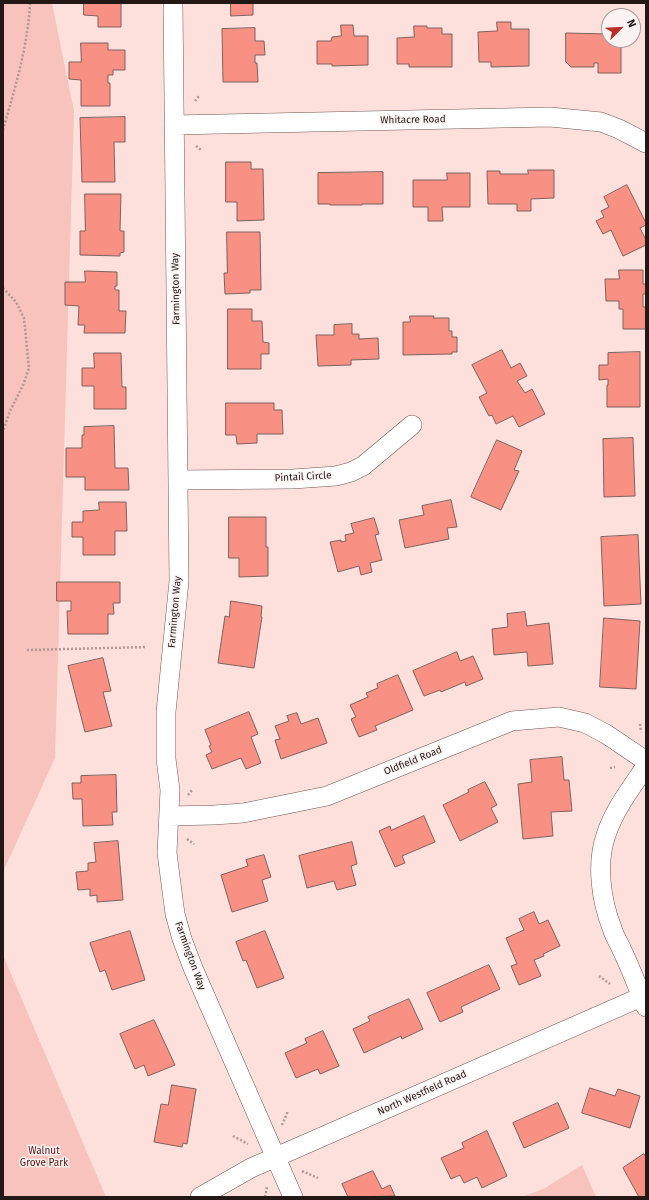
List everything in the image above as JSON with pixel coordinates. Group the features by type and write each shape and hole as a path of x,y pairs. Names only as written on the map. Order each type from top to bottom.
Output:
{"street":[{"name":"Farmington Way","path":"173,3 179,581 166,712 166,759 170,790 167,853 175,914 182,939 193,968 293,1197"},
{"name":"Whitacre Road","path":"174,124 550,117 601,122 619,129 646,143"},
{"name":"Pintail Circle","path":"178,480 293,479 336,476 363,466 412,425"},
{"name":"Oldfield Road","path":"169,816 243,813 327,796 512,722 558,717 585,723 606,734 646,761"},
{"path":"645,999 612,928 600,877 602,854 606,835 617,811 646,766"},
{"name":"North Westfield Road","path":"200,1197 251,1168 275,1157 645,999"}],"path":[{"path":"3,130 17,80 25,42 30,3"},
{"path":"195,101 199,96"},
{"path":"196,146 200,150"},
{"path":"3,288 16,302 24,318 29,368 3,431"},
{"path":"27,650 147,648"},
{"path":"640,724 641,732"},
{"path":"610,768 615,767"},
{"path":"187,839 194,844"},
{"path":"599,976 610,984"},
{"path":"282,1126 288,1111"},
{"path":"233,1136 248,1144"},
{"path":"302,1171 318,1178"},
{"path":"264,1197 267,1187"}],"green space":[{"path":"3,3 52,3 74,111 55,758 3,872"},
{"name":"Walnut Grove Park","path":"3,955 106,1197 3,1197"},
{"path":"582,1165 596,1197 522,1197 545,1188"}],"building":[{"path":"84,3 121,3 121,27 98,27 98,16 84,15"},
{"path":"231,3 253,3 253,15 231,16"},
{"path":"497,22 511,22 511,29 529,29 529,66 491,67 491,62 479,62 478,32 497,31"},
{"path":"341,25 353,25 354,36 368,36 368,65 332,66 332,64 317,64 317,41 331,41 332,37 341,36"},
{"path":"414,26 442,28 442,34 452,34 452,67 409,67 409,64 397,64 397,38 414,37"},
{"path":"255,28 255,41 264,41 265,55 255,55 258,82 223,82 222,29"},
{"path":"566,33 601,34 601,48 621,48 621,73 598,73 598,63 594,63 594,67 571,67 566,62"},
{"path":"81,43 108,43 108,50 125,50 125,70 113,70 113,75 108,75 108,83 110,83 110,106 81,106 81,80 69,79 69,62 81,62"},
{"path":"125,117 125,142 114,142 115,182 82,182 80,118"},
{"path":"226,162 251,162 251,169 263,169 264,220 237,221 237,202 226,202"},
{"path":"528,170 554,170 554,198 531,199 531,211 517,211 517,204 488,204 487,171 500,171 500,174 528,174"},
{"path":"383,172 383,204 318,204 318,173"},
{"path":"447,173 470,173 470,207 442,207 443,221 428,221 428,207 413,207 413,180 447,180"},
{"path":"627,185 646,223 646,225 640,228 646,240 646,245 623,256 611,230 603,234 596,221 604,217 601,211 609,207 604,197"},
{"path":"85,194 121,194 120,231 124,231 124,252 120,253 120,256 80,255 80,231 85,231"},
{"path":"227,232 260,232 261,290 250,290 250,293 225,294 224,273 227,273"},
{"path":"619,270 643,270 643,284 646,284 646,294 643,294 643,307 646,307 646,329 623,329 623,309 619,309 619,301 606,301 605,279 619,279"},
{"path":"85,271 117,272 117,286 115,286 115,290 119,290 119,311 126,311 125,333 84,333 85,325 78,325 79,306 65,305 65,282 85,282"},
{"path":"228,309 252,309 252,321 262,321 263,342 269,343 269,354 261,354 261,369 228,369"},
{"path":"410,316 434,316 433,318 449,318 449,331 452,331 452,337 457,337 457,352 452,352 452,354 403,355 403,322 410,322"},
{"path":"352,324 352,334 359,334 359,339 378,338 379,359 351,360 351,365 318,366 316,335 334,335 334,325"},
{"path":"502,350 511,368 520,363 527,376 517,381 525,393 532,389 545,414 519,427 513,416 496,424 492,415 489,416 479,397 487,393 472,365"},
{"path":"640,352 640,407 607,407 608,379 599,380 599,365 608,365 608,353"},
{"path":"94,353 121,353 122,387 126,387 126,409 94,409 94,386 82,386 82,368 94,368"},
{"path":"226,403 274,403 274,410 282,410 283,434 257,434 257,443 237,444 236,435 226,435"},
{"path":"114,426 115,468 128,468 129,490 85,490 85,477 66,477 66,448 82,448 82,435 84,435 84,427"},
{"path":"633,438 635,496 604,497 603,439"},
{"path":"497,440 522,451 514,470 519,471 501,510 471,497"},
{"path":"451,500 457,527 447,528 449,539 405,548 399,520 424,515 422,506"},
{"path":"99,502 126,502 127,531 115,531 115,555 83,555 83,537 72,537 72,522 83,522 83,511 99,510"},
{"path":"229,517 266,517 268,576 239,577 239,558 229,558"},
{"path":"374,518 379,534 375,535 382,560 370,563 372,572 361,575 359,566 338,572 330,542 341,540 341,542 346,541 345,535 354,533 351,524"},
{"path":"638,535 641,604 604,606 601,537"},
{"path":"57,582 120,582 120,603 113,603 114,614 108,614 108,634 68,634 67,611 71,611 71,601 57,601"},
{"path":"231,601 262,606 262,617 254,668 218,663 225,616 229,617"},
{"path":"525,612 527,626 549,623 553,664 528,666 527,652 494,655 492,629 508,627 507,614"},
{"path":"604,618 640,621 636,689 600,687"},
{"path":"457,652 460,661 473,656 483,679 466,686 465,682 441,692 440,690 424,696 413,671"},
{"path":"103,658 111,691 103,692 112,726 85,732 68,666"},
{"path":"398,675 413,710 375,726 377,730 359,737 351,719 356,717 350,705 368,697 366,693 378,688 377,684"},
{"path":"249,712 258,734 251,737 261,763 246,769 241,758 212,769 206,755 212,752 205,730"},
{"path":"297,713 301,724 318,718 327,743 281,759 275,740 280,739 275,726 289,721 287,716"},
{"path":"562,757 564,780 569,780 572,811 551,812 553,836 523,839 518,784 532,782 530,760"},
{"path":"116,775 117,812 112,812 113,825 83,826 82,799 73,799 72,783 81,783 81,776"},
{"path":"485,782 497,805 491,808 498,822 460,841 443,805"},
{"path":"424,816 435,842 402,856 405,863 395,867 379,831 390,826 391,830"},
{"path":"118,841 123,900 97,902 97,895 90,896 90,889 78,890 76,872 88,871 88,863 96,862 94,843"},
{"path":"352,842 357,864 351,866 356,885 337,890 334,881 307,888 299,856"},
{"path":"264,855 271,877 262,880 268,901 232,912 221,875 248,866 246,860"},
{"path":"534,912 539,924 548,920 560,946 543,954 544,956 534,960 541,976 519,985 511,966 517,964 506,938 524,930 519,919"},
{"path":"130,931 145,980 112,990 105,970 100,972 90,943"},
{"path":"265,931 284,978 257,988 246,960 243,961 236,942"},
{"path":"489,965 500,989 461,1007 463,1012 440,1022 427,993"},
{"path":"409,999 423,1029 402,1039 401,1036 364,1053 353,1029 370,1021 368,1017"},
{"path":"154,1020 175,1065 148,1076 144,1065 135,1069 120,1034"},
{"path":"323,1031 339,1066 320,1074 318,1069 296,1078 285,1053 307,1043 305,1039"},
{"path":"172,1085 196,1089 187,1144 183,1143 182,1147 154,1142 161,1104 168,1105"},
{"path":"590,1088 615,1096 618,1089 640,1096 630,1128 582,1113"},
{"path":"558,1103 569,1128 524,1148 513,1123"},
{"path":"487,1131 507,1176 482,1188 477,1177 464,1183 460,1175 451,1179 441,1158 464,1148 462,1143"},
{"path":"644,1154 646,1157 646,1197 639,1197 623,1168"},
{"path":"373,1171 382,1189 390,1185 395,1196 348,1197 342,1184"}]}
